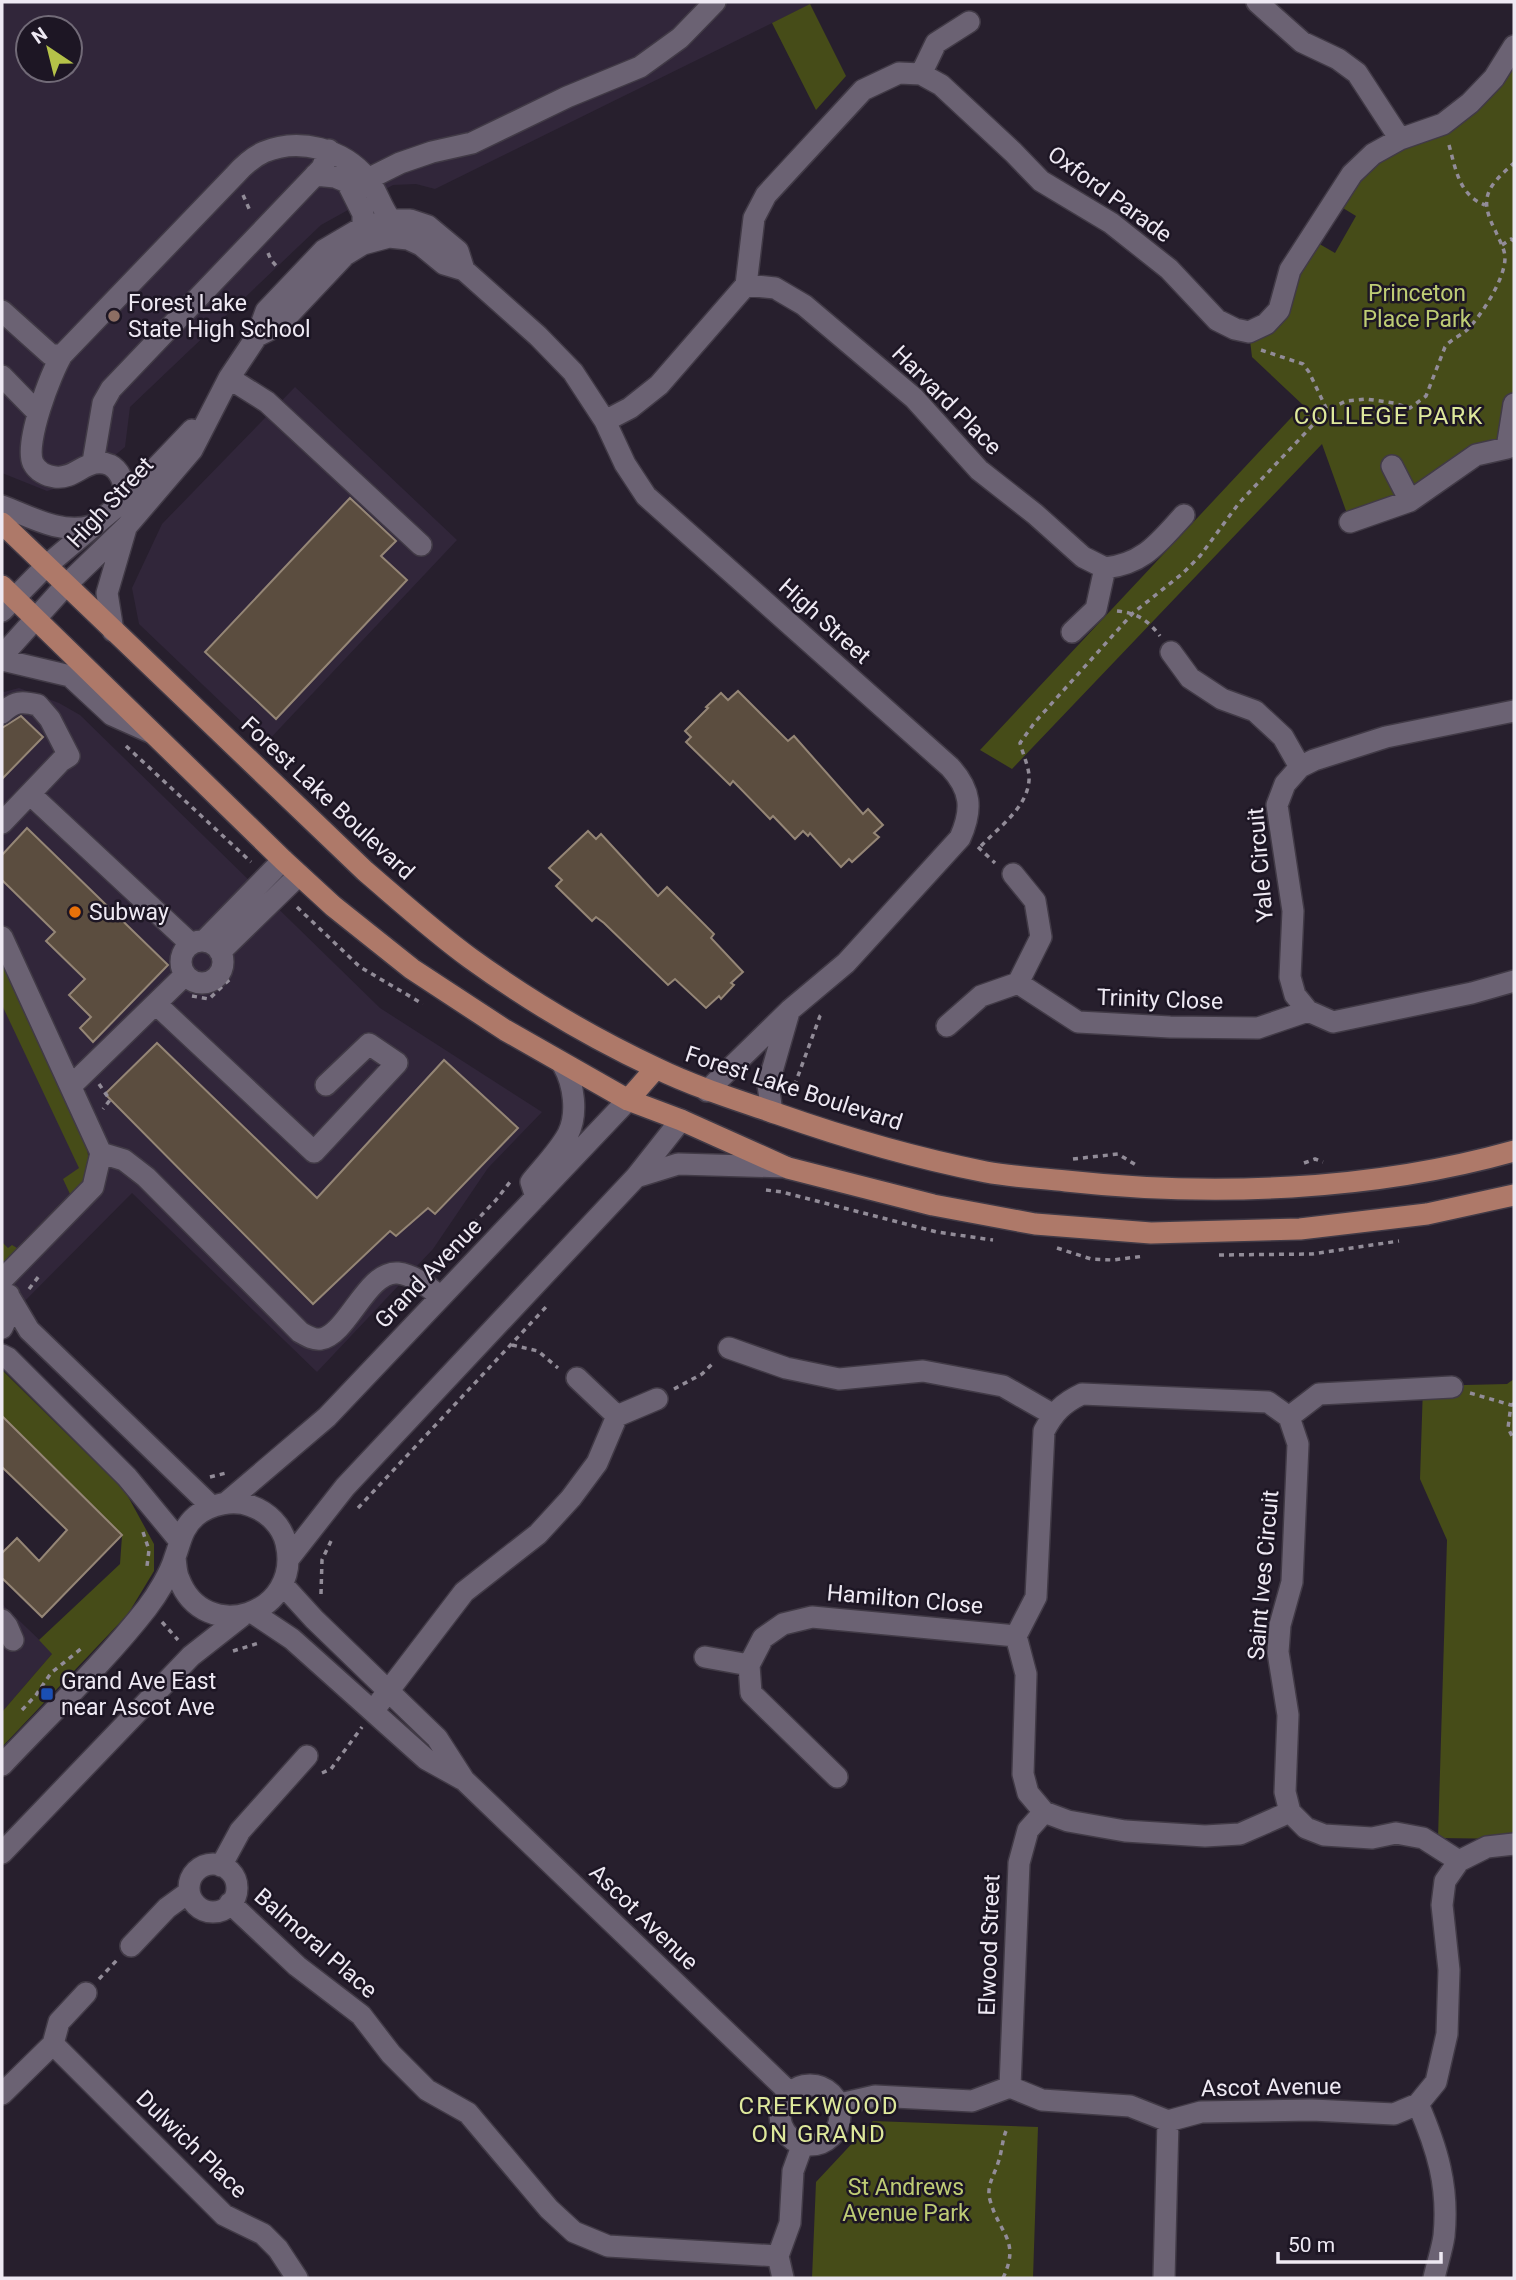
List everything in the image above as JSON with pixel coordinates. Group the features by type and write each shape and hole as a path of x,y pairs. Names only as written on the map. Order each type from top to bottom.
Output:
{"main road":[{"name":"Forest Lake Boulevard","path":"2,523 365,871 424,921 471,958 552,1011 656,1068 708,1091 852,1140 988,1172 1123,1187 1215,1190 1305,1185 1396,1176 1514,1151"},
{"path":"6,599 35,618 333,906 412,969 505,1030 628,1100 681,1120 788,1168 933,1205 1035,1224 1151,1233 1300,1230 1427,1214 1514,1195"},
{"name":"Grand Avenue","path":"628,1100 656,1068"},
{"path":"681,1120 708,1091"}],"street":[{"path":"315,175 335,177 361,186 400,163 472,143 567,97 640,67 680,38 715,2"},
{"path":"1257,2 1302,42 1338,59 1357,73 1400,139"},
{"path":"605,421 631,408 659,386 746,285 754,218 766,195 863,90 899,73 921,74 936,43 969,22"},
{"path":"1249,332 1266,324 1279,310 1290,270 1352,174 1373,154 1400,139 1443,124 1470,103 1494,78 1514,46"},
{"name":"Oxford Parade","path":"921,74 941,85 969,109 1041,181 1111,223 1169,269 1217,320 1234,329 1249,332"},
{"path":"127,498 119,472 110,465 93,462 66,477 55,477 42,473 33,462 32,448 38,414 62,355 247,163 263,152 283,146 304,145 329,150 350,163 361,186 391,220"},
{"path":"93,462 103,403 111,389 322,168 329,150"},
{"path":"361,186 363,226"},
{"name":"High Street","path":"2,658 65,586 127,526 192,450 229,378 257,336 266,311 324,250 363,226 391,220 410,220 428,226 458,251 464,270"},
{"name":"High Street","path":"257,336 279,325 345,255 363,244 389,237 408,239 421,245 444,264 464,270 538,336 573,372 605,421 625,464 646,496 962,780 968,796 968,819 960,838 846,963 790,1010 708,1091"},
{"name":"Harvard Place","path":"746,285 775,288 804,304 915,398 979,470 1035,514 1083,557 1105,568"},
{"path":"2,311 51,355 62,355"},
{"path":"2,376 38,414"},
{"path":"229,378 267,402 421,545"},
{"path":"1350,522 1410,501 1476,455 1510,450 1514,404"},
{"name":"High Street","path":"6,599 127,498 211,412"},
{"path":"1392,466 1410,501"},
{"path":"2,506 55,525 78,530 91,526"},
{"path":"1072,632 1096,609 1105,568 1124,566 1147,554 1184,515"},
{"path":"113,631 107,593 127,526"},
{"path":"1171,652 1190,678 1222,699 1255,711 1264,719 1283,737 1300,767 1387,737 1514,712"},
{"path":"2,658 71,676 112,715 152,733"},
{"path":"2,713 12,703 22,701 38,705 50,719 69,756 2,823"},
{"name":"Yale Circuit","path":"1300,767 1285,784 1277,805 1293,911 1290,976 1295,995 1308,1011"},
{"path":"30,794 210,952 222,958 220,972 210,981 197,982 185,975 182,955 210,952 299,875"},
{"path":"210,952 283,860"},
{"path":"947,1026 981,996 1018,983 1041,937 1035,901 1013,874"},
{"path":"2,937 101,1153 93,1187 10,1288 10,1311 2,1328"},
{"path":"71,1086 185,975"},
{"path":"1308,1011 1333,1022 1472,993 1514,981"},
{"name":"Trinity Close","path":"1018,983 1078,1022 1258,1028 1308,1011"},
{"path":"156,1004 314,1152 397,1063 369,1044 326,1085"},
{"path":"772,1112 768,1085 790,1010"},
{"path":"536,1197 531,1182 569,1132 573,1088 563,1065"},
{"name":"Grand Avenue","path":"2,1765 149,1606 186,1526 197,1514 219,1504 327,1417 628,1100"},
{"path":"289,1557 345,1487 636,1177 681,1120"},
{"path":"101,1153 124,1160 146,1177 300,1332 313,1339 323,1339 333,1332 377,1281 387,1274 398,1273 413,1277 441,1297"},
{"path":"636,1177 678,1164 788,1168"},
{"path":"2,1853 191,1656 247,1614 271,1602 283,1586 289,1557 284,1534 270,1516 250,1505 219,1504 29,1330 10,1288"},
{"path":"729,1348 786,1368 839,1379 923,1371 1003,1386 1052,1414"},
{"path":"2,1355 127,1477 177,1549 178,1578 188,1596 203,1609 222,1616 247,1614"},
{"path":"577,1378 617,1416"},
{"path":"1452,1387 1319,1394 1289,1417 1268,1402 1082,1394 1065,1402 1052,1414 1044,1431 1037,1597 1016,1636 1026,1674 1023,1774 1028,1793 1044,1812 1068,1821 1125,1831 1205,1836 1240,1834 1290,1812 1306,1828 1324,1835 1372,1838 1396,1833 1423,1838 1459,1861"},
{"path":"367,1719 464,1592 538,1534 571,1498 597,1463 617,1416 657,1399"},
{"name":"Saint Ives Circuit","path":"1289,1417 1298,1444 1293,1568 1292,1582 1280,1625 1278,1652 1288,1715 1285,1792 1290,1812"},
{"name":"Ascot Avenue","path":"283,1586 437,1738 464,1780 789,2092"},
{"name":"Ascot Avenue","path":"247,1614 292,1639 367,1719 426,1759 464,1780"},
{"name":"Hamilton Close","path":"749,1665 763,1638 783,1624 812,1617 1016,1636"},
{"path":"2,1620 13,1640"},
{"path":"705,1657 749,1665 751,1693 837,1777"},
{"path":"131,1946 167,1908 189,1892 190,1880 197,1870 209,1864 221,1866 240,1831 307,1756"},
{"name":"Elwood Street","path":"1010,2087 1019,1863 1028,1830 1044,1812"},
{"path":"1434,2278 1444,2236 1444,2183 1436,2146 1418,2104 1436,2082 1447,2034 1449,1970 1442,1905 1445,1881 1459,1861 1486,1847 1514,1844"},
{"name":"Balmoral Place","path":"189,1892 197,1906 206,1911 222,1910 230,1903 236,1890 236,1882 228,1869 221,1866"},
{"name":"Balmoral Place","path":"230,1903 297,1966 361,2015 391,2054 427,2090 468,2113 549,2209 574,2232 608,2246 778,2256"},
{"path":"2,2094 52,2044 59,2022 86,1993"},
{"name":"Dulwich Place","path":"52,2044 224,2215 262,2234 278,2249 296,2278"},
{"path":"806,2084 827,2088 840,2104 841,2123 825,2143 802,2146 785,2133 779,2113 789,2092 806,2084"},
{"path":"840,2104 875,2095 972,2101 1010,2087 1042,2101 1130,2106 1168,2121 1164,2278"},
{"name":"Ascot Avenue","path":"1168,2121 1201,2112 1312,2110 1394,2114 1418,2104"},
{"path":"783,2278 778,2256 790,2223 793,2171 802,2146"}],"path":[{"path":"1443,124 1462,188 1473,201 1485,205"},
{"path":"970,858 1023,802 1029,790 1029,772 1020,743 1035,722 1133,613 1200,556 1239,503 1326,410 1346,401 1366,399 1410,408 1426,396 1445,346 1467,330 1487,303 1502,272 1505,258 1502,245 1485,205 1490,186 1514,163"},
{"path":"1502,245 1511,239 1514,241"},
{"path":"1249,332 1259,349 1303,364 1326,410"},
{"path":"1133,613 1150,622 1171,652"},
{"path":"960,838 979,848 997,866 1013,874"},
{"path":"183,1000 192,996 209,999 230,979 210,952"},
{"path":"790,1098 820,1016 827,1008"},
{"path":"97,1080 110,1100 100,1113"},
{"path":"1071,1159 1118,1154 1145,1171"},
{"path":"1304,1164 1315,1159 1333,1164"},
{"path":"757,1188 937,1232 1004,1241"},
{"path":"1218,1255 1312,1254 1399,1241"},
{"path":"1045,1247 1091,1259 1113,1260 1151,1255"},
{"path":"10,1288 45,1268"},
{"path":"355,1511 547,1306"},
{"path":"512,1345 538,1351 572,1381 577,1378"},
{"path":"657,1399 702,1374 729,1348"},
{"path":"1452,1387 1513,1404 1508,1428 1514,1440"},
{"path":"143,1531 149,1550 146,1570"},
{"path":"314,1619 324,1607 320,1586 322,1560 337,1531"},
{"path":"149,1606 191,1656"},
{"path":"229,1653 248,1645 268,1642 282,1649 292,1639"},
{"path":"17,1716 51,1673 83,1647"},
{"path":"291,1774 307,1780 331,1769 367,1719"},
{"path":"86,1993 131,1946"},
{"path":"1003,2278 1011,2261 1009,2241 989,2198 990,2180 999,2161 1006,2131"}],"shaded area":[{"name":"Forest Lake State High School","path":"2,2 815,2 435,189 416,184 393,185 321,225 130,407 125,447 85,480 47,491 2,473"},
{"path":"295,387 457,540 265,744 139,624 132,588 162,524"},
{"path":"19,688 59,703 80,715 380,1008 542,1112 488,1168 433,1249 317,1372 132,1193 2,1324 2,690 4,692"},
{"path":"2,1604 53,1653 2,1712"}],"green space":[{"path":"810,4 846,76 816,110 772,23"},
{"name":"Princeton Place Park","path":"1514,46 1514,404 1507,448 1350,522 1322,444 1012,769 980,750 1303,405 1252,357 1249,332 1266,324 1352,174 1443,124","holes":["1338,205 1356,216 1335,253 1316,242"]},
{"path":"2,963 86,1143 90,1167 84,1185 8,1261 2,1261 2,1242 8,1248 12,1245 17,1248 70,1194 63,1179 79,1168 2,1005"},
{"path":"2,1370 125,1491 154,1544 154,1571 128,1614 2,1747 2,1712 52,1654 39,1640 120,1564 122,1536 2,1416"},
{"path":"1514,1379 1514,1839 1438,1838 1447,1540 1420,1479 1423,1386 1507,1384"},
{"name":"St Andrews Avenue Park","path":"873,2121 1038,2127 1033,2278 812,2278 816,2182"}],"building":[{"path":"350,498 396,541 381,556 407,580 276,719 205,652"},
{"path":"738,691 788,741 794,736 863,814 868,809 883,825 874,833 879,837 852,862 849,859 841,867 810,833 808,836 803,831 795,839 773,816 770,819 733,781 730,785 686,742 691,737 685,731 708,708 706,707 721,693 728,700"},
{"path":"21,716 43,737 2,779 2,728"},
{"path":"27,828 168,965 93,1042 80,1028 91,1017 69,995 85,979 46,941 55,932 2,880 2,855"},
{"path":"588,831 596,839 601,834 658,896 667,887 714,934 711,938 743,972 731,983 734,985 721,999 719,996 706,1008 675,979 668,985 604,923 596,917 592,921 556,886 562,880 549,868"},
{"path":"157,1043 317,1198 444,1060 518,1128 435,1214 428,1208 396,1236 390,1231 313,1304 105,1094"},
{"path":"2,1416 122,1535 42,1617 2,1578 2,1553 17,1538 39,1561 67,1530 2,1467"}],"place":[{"name":"Forest Lake State High School","path":"114,316"},
{"name":"Subway","path":"75,912"},
{"name":"Grand Ave East near Ascot Ave","path":"47,1694"}],"district":[{"name":"COLLEGE PARK","path":"1389,416"},
{"name":"CREEKWOOD ON GRAND","path":"819,2120"}]}
